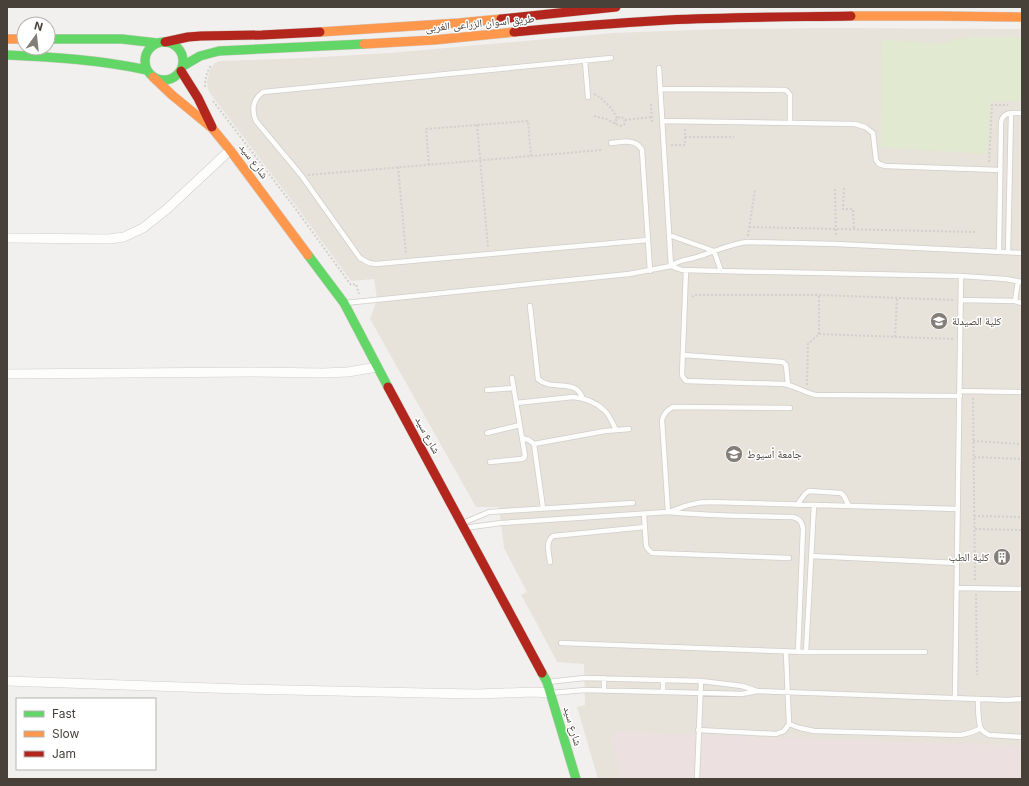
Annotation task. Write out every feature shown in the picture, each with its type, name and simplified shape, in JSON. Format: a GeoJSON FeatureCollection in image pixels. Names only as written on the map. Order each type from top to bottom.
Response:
{"type":"FeatureCollection","features":[{"type":"Feature","properties":{"kind":"main road","name":"طريق اسوان الزراعى الغربى"},"geometry":{"type":"LineString","coordinates":[[56,39],[122,39],[161,43],[188,36],[305,33],[410,27],[616,7]]}},
{"type":"Feature","properties":{"kind":"main road","name":"طريق اسوان الزراعى الغربى"},"geometry":{"type":"LineString","coordinates":[[182,68],[191,60],[209,52],[434,40],[628,22],[753,17],[1022,17]]}},
{"type":"Feature","properties":{"kind":"main road"},"geometry":{"type":"LineString","coordinates":[[7,55],[65,57],[115,63],[150,73],[159,79],[165,80],[177,76],[182,68],[183,59],[181,52],[177,47],[171,43],[161,43],[150,48],[145,56],[145,61],[150,73]]}},
{"type":"Feature","properties":{"kind":"main road","name":"شارع سيد"},"geometry":{"type":"LineString","coordinates":[[182,68],[199,98],[212,128]]}},
{"type":"Feature","properties":{"kind":"main road","name":"شارع سيد"},"geometry":{"type":"LineString","coordinates":[[150,73],[172,95],[212,128],[344,303],[547,682],[576,779]]}},
{"type":"Feature","properties":{"kind":"street"},"geometry":{"type":"LineString","coordinates":[[7,238],[109,239],[124,237],[143,228],[167,209],[230,150]]}},
{"type":"Feature","properties":{"kind":"street"},"geometry":{"type":"LineString","coordinates":[[7,374],[252,372],[323,373],[348,372],[377,367]]}},
{"type":"Feature","properties":{"kind":"street"},"geometry":{"type":"LineString","coordinates":[[7,681],[417,693],[551,693]]}},
{"type":"Feature","properties":{"kind":"street"},"geometry":{"type":"LineString","coordinates":[[532,692],[547,682]]}},
{"type":"Feature","properties":{"kind":"lane"},"geometry":{"type":"LineString","coordinates":[[611,58],[263,92],[259,95],[253,109],[255,117],[301,175],[360,258],[372,264],[648,240]]}},
{"type":"Feature","properties":{"kind":"lane"},"geometry":{"type":"LineString","coordinates":[[585,61],[588,94]]}},
{"type":"Feature","properties":{"kind":"lane"},"geometry":{"type":"LineString","coordinates":[[659,68],[671,266]]}},
{"type":"Feature","properties":{"kind":"lane"},"geometry":{"type":"LineString","coordinates":[[661,89],[785,90],[790,95],[790,123]]}},
{"type":"Feature","properties":{"kind":"lane"},"geometry":{"type":"LineString","coordinates":[[999,251],[1001,122],[1004,115],[1007,113],[1022,113]]}},
{"type":"Feature","properties":{"kind":"lane"},"geometry":{"type":"LineString","coordinates":[[1008,252],[1012,113]]}},
{"type":"Feature","properties":{"kind":"lane"},"geometry":{"type":"LineString","coordinates":[[662,120],[855,124],[865,127],[873,133],[876,160],[879,164],[885,166],[1000,170]]}},
{"type":"Feature","properties":{"kind":"lane"},"geometry":{"type":"LineString","coordinates":[[611,143],[634,142],[639,145],[642,150],[650,271]]}},
{"type":"Feature","properties":{"kind":"lane"},"geometry":{"type":"LineString","coordinates":[[669,235],[714,251]]}},
{"type":"Feature","properties":{"kind":"lane"},"geometry":{"type":"LineString","coordinates":[[344,303],[650,271],[671,266],[681,260],[699,257],[734,244],[747,242],[836,244],[1022,253]]}},
{"type":"Feature","properties":{"kind":"lane"},"geometry":{"type":"LineString","coordinates":[[714,251],[721,271]]}},
{"type":"Feature","properties":{"kind":"lane"},"geometry":{"type":"LineString","coordinates":[[671,266],[686,270],[1000,278],[1020,281],[1015,301]]}},
{"type":"Feature","properties":{"kind":"lane"},"geometry":{"type":"LineString","coordinates":[[686,270],[682,375],[686,381],[788,385],[816,395],[960,393],[973,391],[1022,392]]}},
{"type":"Feature","properties":{"kind":"lane"},"geometry":{"type":"LineString","coordinates":[[955,698],[961,276]]}},
{"type":"Feature","properties":{"kind":"lane"},"geometry":{"type":"LineString","coordinates":[[961,300],[1015,301],[1022,303]]}},
{"type":"Feature","properties":{"kind":"lane"},"geometry":{"type":"LineString","coordinates":[[530,306],[538,379],[548,385],[576,388],[583,399]]}},
{"type":"Feature","properties":{"kind":"lane"},"geometry":{"type":"LineString","coordinates":[[683,355],[783,362],[786,364],[788,385]]}},
{"type":"Feature","properties":{"kind":"lane"},"geometry":{"type":"LineString","coordinates":[[490,462],[522,459],[525,456],[512,378]]}},
{"type":"Feature","properties":{"kind":"lane"},"geometry":{"type":"LineString","coordinates":[[487,390],[514,388]]}},
{"type":"Feature","properties":{"kind":"lane"},"geometry":{"type":"LineString","coordinates":[[516,403],[574,397],[583,399],[595,403],[606,412],[616,430]]}},
{"type":"Feature","properties":{"kind":"lane"},"geometry":{"type":"LineString","coordinates":[[668,512],[662,420],[668,409],[673,407],[790,408]]}},
{"type":"Feature","properties":{"kind":"lane"},"geometry":{"type":"LineString","coordinates":[[487,433],[520,425]]}},
{"type":"Feature","properties":{"kind":"lane"},"geometry":{"type":"LineString","coordinates":[[534,444],[605,431],[630,429]]}},
{"type":"Feature","properties":{"kind":"lane"},"geometry":{"type":"LineString","coordinates":[[522,438],[529,440],[534,444],[543,508]]}},
{"type":"Feature","properties":{"kind":"lane"},"geometry":{"type":"LineString","coordinates":[[798,505],[805,494],[809,491],[841,493],[844,496],[848,506]]}},
{"type":"Feature","properties":{"kind":"lane"},"geometry":{"type":"LineString","coordinates":[[668,512],[699,502],[958,509]]}},
{"type":"Feature","properties":{"kind":"lane"},"geometry":{"type":"LineString","coordinates":[[463,526],[489,512],[633,503]]}},
{"type":"Feature","properties":{"kind":"lane"},"geometry":{"type":"LineString","coordinates":[[806,652],[814,505]]}},
{"type":"Feature","properties":{"kind":"lane"},"geometry":{"type":"LineString","coordinates":[[463,526],[668,512],[687,514],[793,517],[802,522],[803,529],[798,652]]}},
{"type":"Feature","properties":{"kind":"lane"},"geometry":{"type":"LineString","coordinates":[[644,514],[646,545],[650,552],[656,554],[789,558]]}},
{"type":"Feature","properties":{"kind":"lane"},"geometry":{"type":"LineString","coordinates":[[550,562],[548,542],[553,536],[645,527]]}},
{"type":"Feature","properties":{"kind":"lane"},"geometry":{"type":"LineString","coordinates":[[811,556],[957,563]]}},
{"type":"Feature","properties":{"kind":"lane"},"geometry":{"type":"LineString","coordinates":[[957,588],[1022,589]]}},
{"type":"Feature","properties":{"kind":"lane"},"geometry":{"type":"LineString","coordinates":[[561,643],[786,652],[925,652]]}},
{"type":"Feature","properties":{"kind":"lane"},"geometry":{"type":"LineString","coordinates":[[698,730],[776,734],[784,731],[788,724],[786,652]]}},
{"type":"Feature","properties":{"kind":"lane"},"geometry":{"type":"LineString","coordinates":[[547,682],[584,678],[701,681],[742,686],[757,691]]}},
{"type":"Feature","properties":{"kind":"lane"},"geometry":{"type":"LineString","coordinates":[[604,678],[604,690]]}},
{"type":"Feature","properties":{"kind":"lane"},"geometry":{"type":"LineString","coordinates":[[663,680],[663,692]]}},
{"type":"Feature","properties":{"kind":"lane"},"geometry":{"type":"LineString","coordinates":[[697,779],[701,681]]}},
{"type":"Feature","properties":{"kind":"lane"},"geometry":{"type":"LineString","coordinates":[[551,693],[604,690],[742,694],[757,691],[1007,700],[1022,699]]}},
{"type":"Feature","properties":{"kind":"lane"},"geometry":{"type":"LineString","coordinates":[[978,699],[981,728],[984,732],[989,735],[1022,737]]}},
{"type":"Feature","properties":{"kind":"lane"},"geometry":{"type":"LineString","coordinates":[[788,724],[814,731],[960,735],[968,734],[981,728]]}},
{"type":"Feature","properties":{"kind":"path"},"geometry":{"type":"LineString","coordinates":[[207,92],[205,78],[207,71],[215,62]]}},
{"type":"Feature","properties":{"kind":"path"},"geometry":{"type":"LineString","coordinates":[[588,94],[594,94],[610,106],[617,118],[615,122],[616,124]]}},
{"type":"Feature","properties":{"kind":"path"},"geometry":{"type":"LineString","coordinates":[[211,98],[295,208],[350,285],[356,284],[361,301]]}},
{"type":"Feature","properties":{"kind":"path"},"geometry":{"type":"LineString","coordinates":[[651,104],[652,123]]}},
{"type":"Feature","properties":{"kind":"path"},"geometry":{"type":"LineString","coordinates":[[594,116],[606,119],[620,126],[624,124],[625,120]]}},
{"type":"Feature","properties":{"kind":"path"},"geometry":{"type":"LineString","coordinates":[[617,118],[620,117],[624,118],[625,120],[652,117]]}},
{"type":"Feature","properties":{"kind":"path"},"geometry":{"type":"LineString","coordinates":[[429,165],[426,129],[528,121],[531,156]]}},
{"type":"Feature","properties":{"kind":"path"},"geometry":{"type":"LineString","coordinates":[[664,145],[686,145],[685,121]]}},
{"type":"Feature","properties":{"kind":"path"},"geometry":{"type":"LineString","coordinates":[[477,125],[489,254]]}},
{"type":"Feature","properties":{"kind":"path"},"geometry":{"type":"LineString","coordinates":[[685,137],[734,137]]}},
{"type":"Feature","properties":{"kind":"path"},"geometry":{"type":"LineString","coordinates":[[301,175],[602,150]]}},
{"type":"Feature","properties":{"kind":"path"},"geometry":{"type":"LineString","coordinates":[[398,167],[406,262]]}},
{"type":"Feature","properties":{"kind":"path"},"geometry":{"type":"LineString","coordinates":[[844,188],[843,209],[853,209],[854,230]]}},
{"type":"Feature","properties":{"kind":"path"},"geometry":{"type":"LineString","coordinates":[[835,189],[836,235]]}},
{"type":"Feature","properties":{"kind":"path"},"geometry":{"type":"LineString","coordinates":[[749,232],[755,190]]}},
{"type":"Feature","properties":{"kind":"path"},"geometry":{"type":"LineString","coordinates":[[749,228],[975,232]]}},
{"type":"Feature","properties":{"kind":"path"},"geometry":{"type":"LineString","coordinates":[[691,298],[694,294],[819,295],[961,300]]}},
{"type":"Feature","properties":{"kind":"path"},"geometry":{"type":"LineString","coordinates":[[819,295],[819,334]]}},
{"type":"Feature","properties":{"kind":"path"},"geometry":{"type":"LineString","coordinates":[[895,337],[897,298]]}},
{"type":"Feature","properties":{"kind":"path"},"geometry":{"type":"LineString","coordinates":[[807,393],[808,344],[819,334],[960,339]]}},
{"type":"Feature","properties":{"kind":"path"},"geometry":{"type":"LineString","coordinates":[[973,391],[977,675]]}},
{"type":"Feature","properties":{"kind":"path"},"geometry":{"type":"LineString","coordinates":[[974,441],[1022,444]]}},
{"type":"Feature","properties":{"kind":"path"},"geometry":{"type":"LineString","coordinates":[[974,457],[1022,459]]}},
{"type":"Feature","properties":{"kind":"path"},"geometry":{"type":"LineString","coordinates":[[974,516],[1022,516]]}},
{"type":"Feature","properties":{"kind":"path"},"geometry":{"type":"LineString","coordinates":[[975,530],[1022,530]]}},
{"type":"Feature","properties":{"kind":"shaded area","name":"جامعة أسيوط"},"geometry":{"type":"Polygon","coordinates":[[[722,29],[1022,29],[1022,779],[598,779],[577,707],[585,705],[584,664],[557,662],[521,595],[527,592],[504,548],[499,507],[476,507],[370,319],[377,299],[374,279],[351,281],[212,96],[208,89],[207,82],[209,73],[215,63],[220,61],[390,53],[613,33],[722,29]]]}},
{"type":"Feature","properties":{"kind":"shaded area"},"geometry":{"type":"Polygon","coordinates":[[[611,732],[1022,746],[1022,779],[622,779],[611,732]]]}},
{"type":"Feature","properties":{"kind":"green space"},"geometry":{"type":"Polygon","coordinates":[[[972,37],[1022,37],[1022,101],[991,102],[987,154],[881,147],[882,40],[945,44],[953,39],[972,37]]]}},
{"type":"Feature","properties":{"kind":"traffic: fast"},"geometry":{"type":"LineString","coordinates":[[56,39],[122,39],[157,43]]}},
{"type":"Feature","properties":{"kind":"traffic: fast"},"geometry":{"type":"LineString","coordinates":[[160,42],[168,42],[175,45],[180,50],[183,61],[180,72],[175,77],[168,80],[160,80],[153,77],[148,72],[145,65],[145,57],[148,50],[153,45],[160,42]]}},
{"type":"Feature","properties":{"kind":"traffic: fast"},"geometry":{"type":"LineString","coordinates":[[183,66],[200,56],[219,51],[364,44]]}},
{"type":"Feature","properties":{"kind":"traffic: fast"},"geometry":{"type":"LineString","coordinates":[[7,55],[77,60],[147,70]]}},
{"type":"Feature","properties":{"kind":"traffic: fast"},"geometry":{"type":"LineString","coordinates":[[308,255],[344,303],[388,387]]}},
{"type":"Feature","properties":{"kind":"traffic: fast"},"geometry":{"type":"LineString","coordinates":[[542,673],[547,682],[576,779]]}},
{"type":"Feature","properties":{"kind":"traffic: slow"},"geometry":{"type":"LineString","coordinates":[[851,16],[1022,17]]}},
{"type":"Feature","properties":{"kind":"traffic: slow"},"geometry":{"type":"LineString","coordinates":[[320,32],[501,19]]}},
{"type":"Feature","properties":{"kind":"traffic: slow"},"geometry":{"type":"LineString","coordinates":[[364,44],[434,40],[514,32]]}},
{"type":"Feature","properties":{"kind":"traffic: slow"},"geometry":{"type":"LineString","coordinates":[[7,39],[16,39]]}},
{"type":"Feature","properties":{"kind":"traffic: slow"},"geometry":{"type":"LineString","coordinates":[[153,77],[212,128],[308,255]]}},
{"type":"Feature","properties":{"kind":"traffic: jam"},"geometry":{"type":"LineString","coordinates":[[501,19],[616,7]]}},
{"type":"Feature","properties":{"kind":"traffic: jam"},"geometry":{"type":"LineString","coordinates":[[514,32],[668,20],[851,16]]}},
{"type":"Feature","properties":{"kind":"traffic: jam"},"geometry":{"type":"LineString","coordinates":[[165,42],[201,36],[320,32]]}},
{"type":"Feature","properties":{"kind":"traffic: jam"},"geometry":{"type":"LineString","coordinates":[[181,71],[198,98],[212,127]]}},
{"type":"Feature","properties":{"kind":"traffic: jam"},"geometry":{"type":"LineString","coordinates":[[388,387],[542,673]]}},
{"type":"Feature","properties":{"kind":"place","name":"كلية الصيدلة"},"geometry":{"type":"Point","coordinates":[939,321]}},
{"type":"Feature","properties":{"kind":"place","name":"جامعة أسيوط"},"geometry":{"type":"Point","coordinates":[734,454]}},
{"type":"Feature","properties":{"kind":"place","name":"كلية الطب"},"geometry":{"type":"Point","coordinates":[1002,557]}}]}
